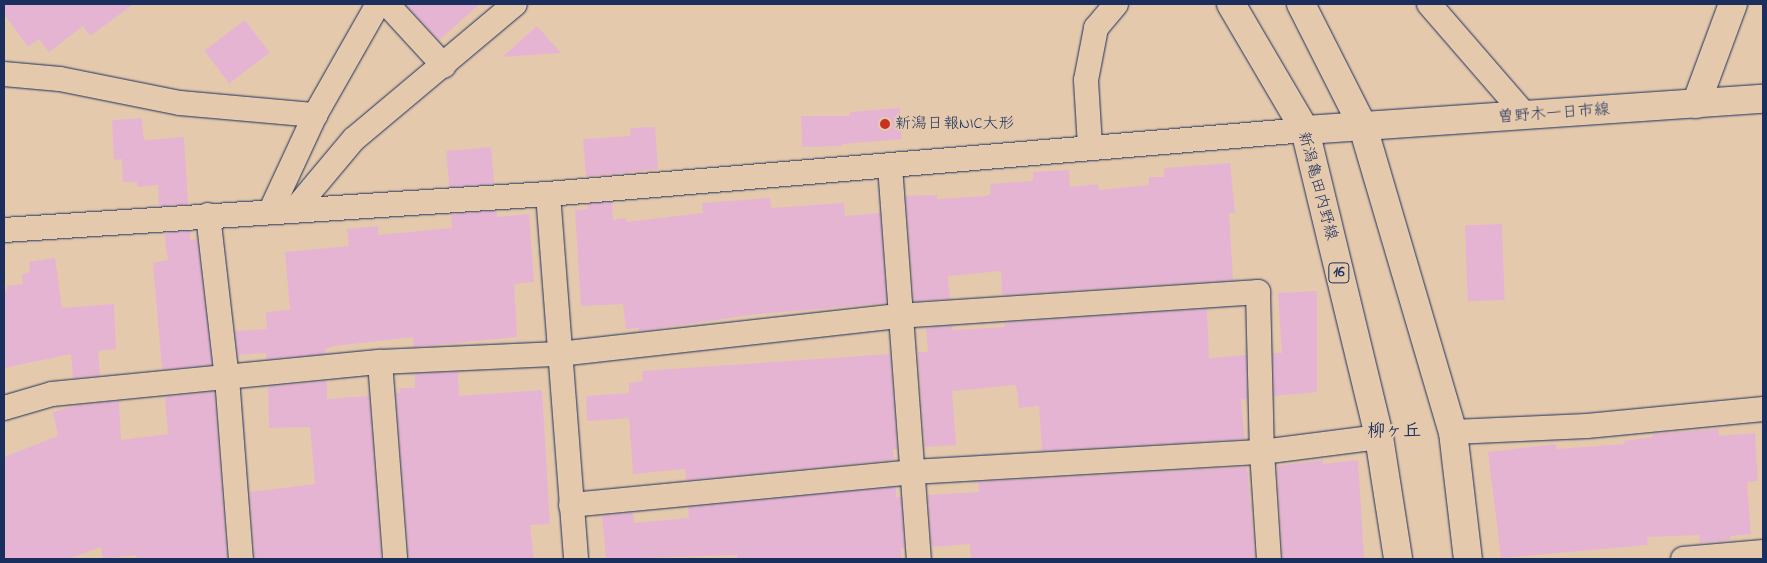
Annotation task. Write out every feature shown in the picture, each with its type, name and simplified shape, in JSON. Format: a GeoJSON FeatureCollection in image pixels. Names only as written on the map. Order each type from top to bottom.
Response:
{"type":"FeatureCollection","features":[{"type":"Feature","properties":{"kind":"main road","name":"新潟亀田内野線"},"geometry":{"type":"LineString","coordinates":[[1231,4],[1305,130],[1379,437],[1398,559]]}},
{"type":"Feature","properties":{"kind":"main road"},"geometry":{"type":"LineString","coordinates":[[1301,4],[1364,126],[1453,432],[1468,559]]}},
{"type":"Feature","properties":{"kind":"main road"},"geometry":{"type":"LineString","coordinates":[[1696,104],[1733,4]]}},
{"type":"Feature","properties":{"kind":"main road","name":"曽野木一日市線"},"geometry":{"type":"LineString","coordinates":[[1305,130],[1763,99]]}},
{"type":"Feature","properties":{"kind":"street"},"geometry":{"type":"LineString","coordinates":[[271,210],[315,115],[378,4]]}},
{"type":"Feature","properties":{"kind":"street"},"geometry":{"type":"LineString","coordinates":[[387,4],[444,66]]}},
{"type":"Feature","properties":{"kind":"street"},"geometry":{"type":"LineString","coordinates":[[296,208],[354,139],[444,66],[515,4]]}},
{"type":"Feature","properties":{"kind":"street"},"geometry":{"type":"LineString","coordinates":[[1090,146],[1086,80],[1096,28],[1116,4]]}},
{"type":"Feature","properties":{"kind":"street"},"geometry":{"type":"LineString","coordinates":[[1429,4],[1526,116]]}},
{"type":"Feature","properties":{"kind":"street"},"geometry":{"type":"LineString","coordinates":[[4,74],[60,79],[180,103],[315,115]]}},
{"type":"Feature","properties":{"kind":"street"},"geometry":{"type":"LineString","coordinates":[[4,230],[296,208],[548,194],[890,166],[1090,146],[1305,130]]}},
{"type":"Feature","properties":{"kind":"street"},"geometry":{"type":"LineString","coordinates":[[890,166],[898,316],[919,559]]}},
{"type":"Feature","properties":{"kind":"street"},"geometry":{"type":"LineString","coordinates":[[548,194],[576,559]]}},
{"type":"Feature","properties":{"kind":"street"},"geometry":{"type":"LineString","coordinates":[[208,215],[228,378],[241,559]]}},
{"type":"Feature","properties":{"kind":"street"},"geometry":{"type":"LineString","coordinates":[[4,408],[52,394],[380,362],[559,354],[898,316],[1258,292],[1262,452],[1270,559]]}},
{"type":"Feature","properties":{"kind":"street"},"geometry":{"type":"LineString","coordinates":[[380,362],[395,559]]}},
{"type":"Feature","properties":{"kind":"street"},"geometry":{"type":"LineString","coordinates":[[1453,432],[1587,426],[1763,409]]}},
{"type":"Feature","properties":{"kind":"street"},"geometry":{"type":"LineString","coordinates":[[571,505],[912,472],[1262,452],[1379,437]]}},
{"type":"Feature","properties":{"kind":"street"},"geometry":{"type":"LineString","coordinates":[[1683,559],[1721,558],[1763,552]]}},
{"type":"Feature","properties":{"kind":"building"},"geometry":{"type":"Polygon","coordinates":[[[4,4],[134,4],[90,36],[83,26],[49,52],[39,39],[28,47],[4,14],[4,4]]]}},
{"type":"Feature","properties":{"kind":"building"},"geometry":{"type":"Polygon","coordinates":[[[405,4],[480,4],[439,40],[405,4]]]}},
{"type":"Feature","properties":{"kind":"building"},"geometry":{"type":"Polygon","coordinates":[[[245,20],[270,53],[229,83],[204,51],[245,20]]]}},
{"type":"Feature","properties":{"kind":"building"},"geometry":{"type":"Polygon","coordinates":[[[537,26],[561,53],[502,57],[537,26]]]}},
{"type":"Feature","properties":{"kind":"building"},"geometry":{"type":"Polygon","coordinates":[[[900,108],[902,139],[842,144],[842,146],[802,147],[801,116],[850,116],[850,112],[900,108]]]}},
{"type":"Feature","properties":{"kind":"building"},"geometry":{"type":"Polygon","coordinates":[[[142,118],[144,140],[184,137],[188,204],[159,206],[158,185],[137,187],[137,182],[123,182],[122,159],[114,160],[112,120],[142,118]]]}},
{"type":"Feature","properties":{"kind":"building"},"geometry":{"type":"Polygon","coordinates":[[[655,127],[658,169],[586,177],[583,139],[631,136],[630,128],[655,127]]]}},
{"type":"Feature","properties":{"kind":"building"},"geometry":{"type":"Polygon","coordinates":[[[491,147],[494,184],[449,188],[446,151],[491,147]]]}},
{"type":"Feature","properties":{"kind":"building"},"geometry":{"type":"Polygon","coordinates":[[[1230,163],[1235,213],[1229,213],[1233,280],[1002,295],[1001,271],[948,276],[950,299],[914,301],[906,196],[937,195],[937,199],[985,196],[991,194],[990,184],[1033,181],[1033,172],[1069,170],[1070,187],[1098,184],[1099,190],[1149,185],[1149,177],[1164,177],[1164,168],[1230,163]]]}},
{"type":"Feature","properties":{"kind":"building"},"geometry":{"type":"Polygon","coordinates":[[[770,198],[771,208],[844,203],[845,216],[880,213],[886,303],[751,315],[639,331],[639,328],[626,329],[623,304],[581,306],[575,210],[588,209],[588,204],[612,202],[613,220],[626,218],[626,222],[703,213],[702,203],[770,198]]]}},
{"type":"Feature","properties":{"kind":"building"},"geometry":{"type":"Polygon","coordinates":[[[497,211],[497,217],[529,214],[534,282],[514,284],[517,337],[414,347],[413,337],[335,346],[325,349],[326,354],[266,359],[266,353],[238,355],[235,331],[267,329],[266,312],[290,310],[285,252],[349,246],[347,229],[378,226],[378,235],[452,228],[451,214],[497,211]]]}},
{"type":"Feature","properties":{"kind":"building"},"geometry":{"type":"Polygon","coordinates":[[[1502,224],[1505,300],[1468,301],[1465,225],[1502,224]]]}},
{"type":"Feature","properties":{"kind":"building"},"geometry":{"type":"Polygon","coordinates":[[[190,231],[190,240],[197,239],[212,365],[162,369],[153,263],[168,260],[164,233],[190,231]]]}},
{"type":"Feature","properties":{"kind":"building"},"geometry":{"type":"Polygon","coordinates":[[[55,258],[62,308],[114,304],[116,349],[98,351],[100,375],[73,378],[71,354],[4,368],[4,292],[7,291],[7,286],[23,284],[22,274],[30,272],[29,262],[55,258]]]}},
{"type":"Feature","properties":{"kind":"building"},"geometry":{"type":"Polygon","coordinates":[[[1317,291],[1317,392],[1274,396],[1273,353],[1282,353],[1278,293],[1317,291]]]}},
{"type":"Feature","properties":{"kind":"building"},"geometry":{"type":"Polygon","coordinates":[[[1207,309],[1209,358],[1246,355],[1247,399],[1241,400],[1245,439],[1042,451],[1039,406],[1019,408],[1016,385],[952,391],[956,445],[925,447],[918,352],[928,352],[926,328],[952,326],[953,330],[1005,327],[1004,323],[1207,309]]]}},
{"type":"Feature","properties":{"kind":"building"},"geometry":{"type":"Polygon","coordinates":[[[890,354],[897,449],[893,449],[894,460],[686,480],[685,469],[633,474],[629,418],[587,421],[586,396],[629,393],[629,383],[643,381],[642,371],[890,354]]]}},
{"type":"Feature","properties":{"kind":"building"},"geometry":{"type":"Polygon","coordinates":[[[458,372],[459,396],[542,390],[550,524],[530,525],[534,559],[409,559],[396,393],[400,393],[399,388],[415,388],[415,374],[458,372]]]}},
{"type":"Feature","properties":{"kind":"building"},"geometry":{"type":"Polygon","coordinates":[[[327,381],[327,399],[369,396],[381,559],[255,559],[250,492],[315,484],[310,427],[269,428],[268,387],[327,381]]]}},
{"type":"Feature","properties":{"kind":"building"},"geometry":{"type":"Polygon","coordinates":[[[214,392],[227,559],[136,559],[136,555],[103,559],[101,547],[68,559],[4,559],[4,457],[58,436],[53,412],[75,406],[119,401],[121,440],[168,434],[165,397],[214,392]]]}},
{"type":"Feature","properties":{"kind":"building"},"geometry":{"type":"Polygon","coordinates":[[[1718,429],[1719,436],[1755,433],[1758,481],[1747,482],[1751,534],[1730,536],[1730,540],[1700,543],[1699,535],[1647,537],[1648,545],[1501,558],[1488,452],[1556,444],[1557,449],[1625,444],[1624,441],[1653,437],[1652,434],[1718,429]]]}},
{"type":"Feature","properties":{"kind":"building"},"geometry":{"type":"Polygon","coordinates":[[[1323,460],[1323,464],[1358,460],[1364,559],[1283,559],[1277,466],[1323,460]]]}},
{"type":"Feature","properties":{"kind":"building"},"geometry":{"type":"Polygon","coordinates":[[[1247,467],[1255,559],[971,559],[970,544],[932,547],[928,495],[979,492],[978,482],[1247,467]]]}},
{"type":"Feature","properties":{"kind":"building"},"geometry":{"type":"Polygon","coordinates":[[[896,487],[896,497],[901,497],[904,548],[901,548],[902,559],[737,559],[737,555],[606,559],[602,516],[633,513],[634,523],[689,518],[688,507],[896,487]]]}},
{"type":"Feature","properties":{"kind":"place","name":"新潟日報NIC大形"},"geometry":{"type":"Point","coordinates":[885,124]}},
{"type":"Feature","properties":{"kind":"district","name":"柳ヶ丘"},"geometry":{"type":"Point","coordinates":[1394,432]}}]}
